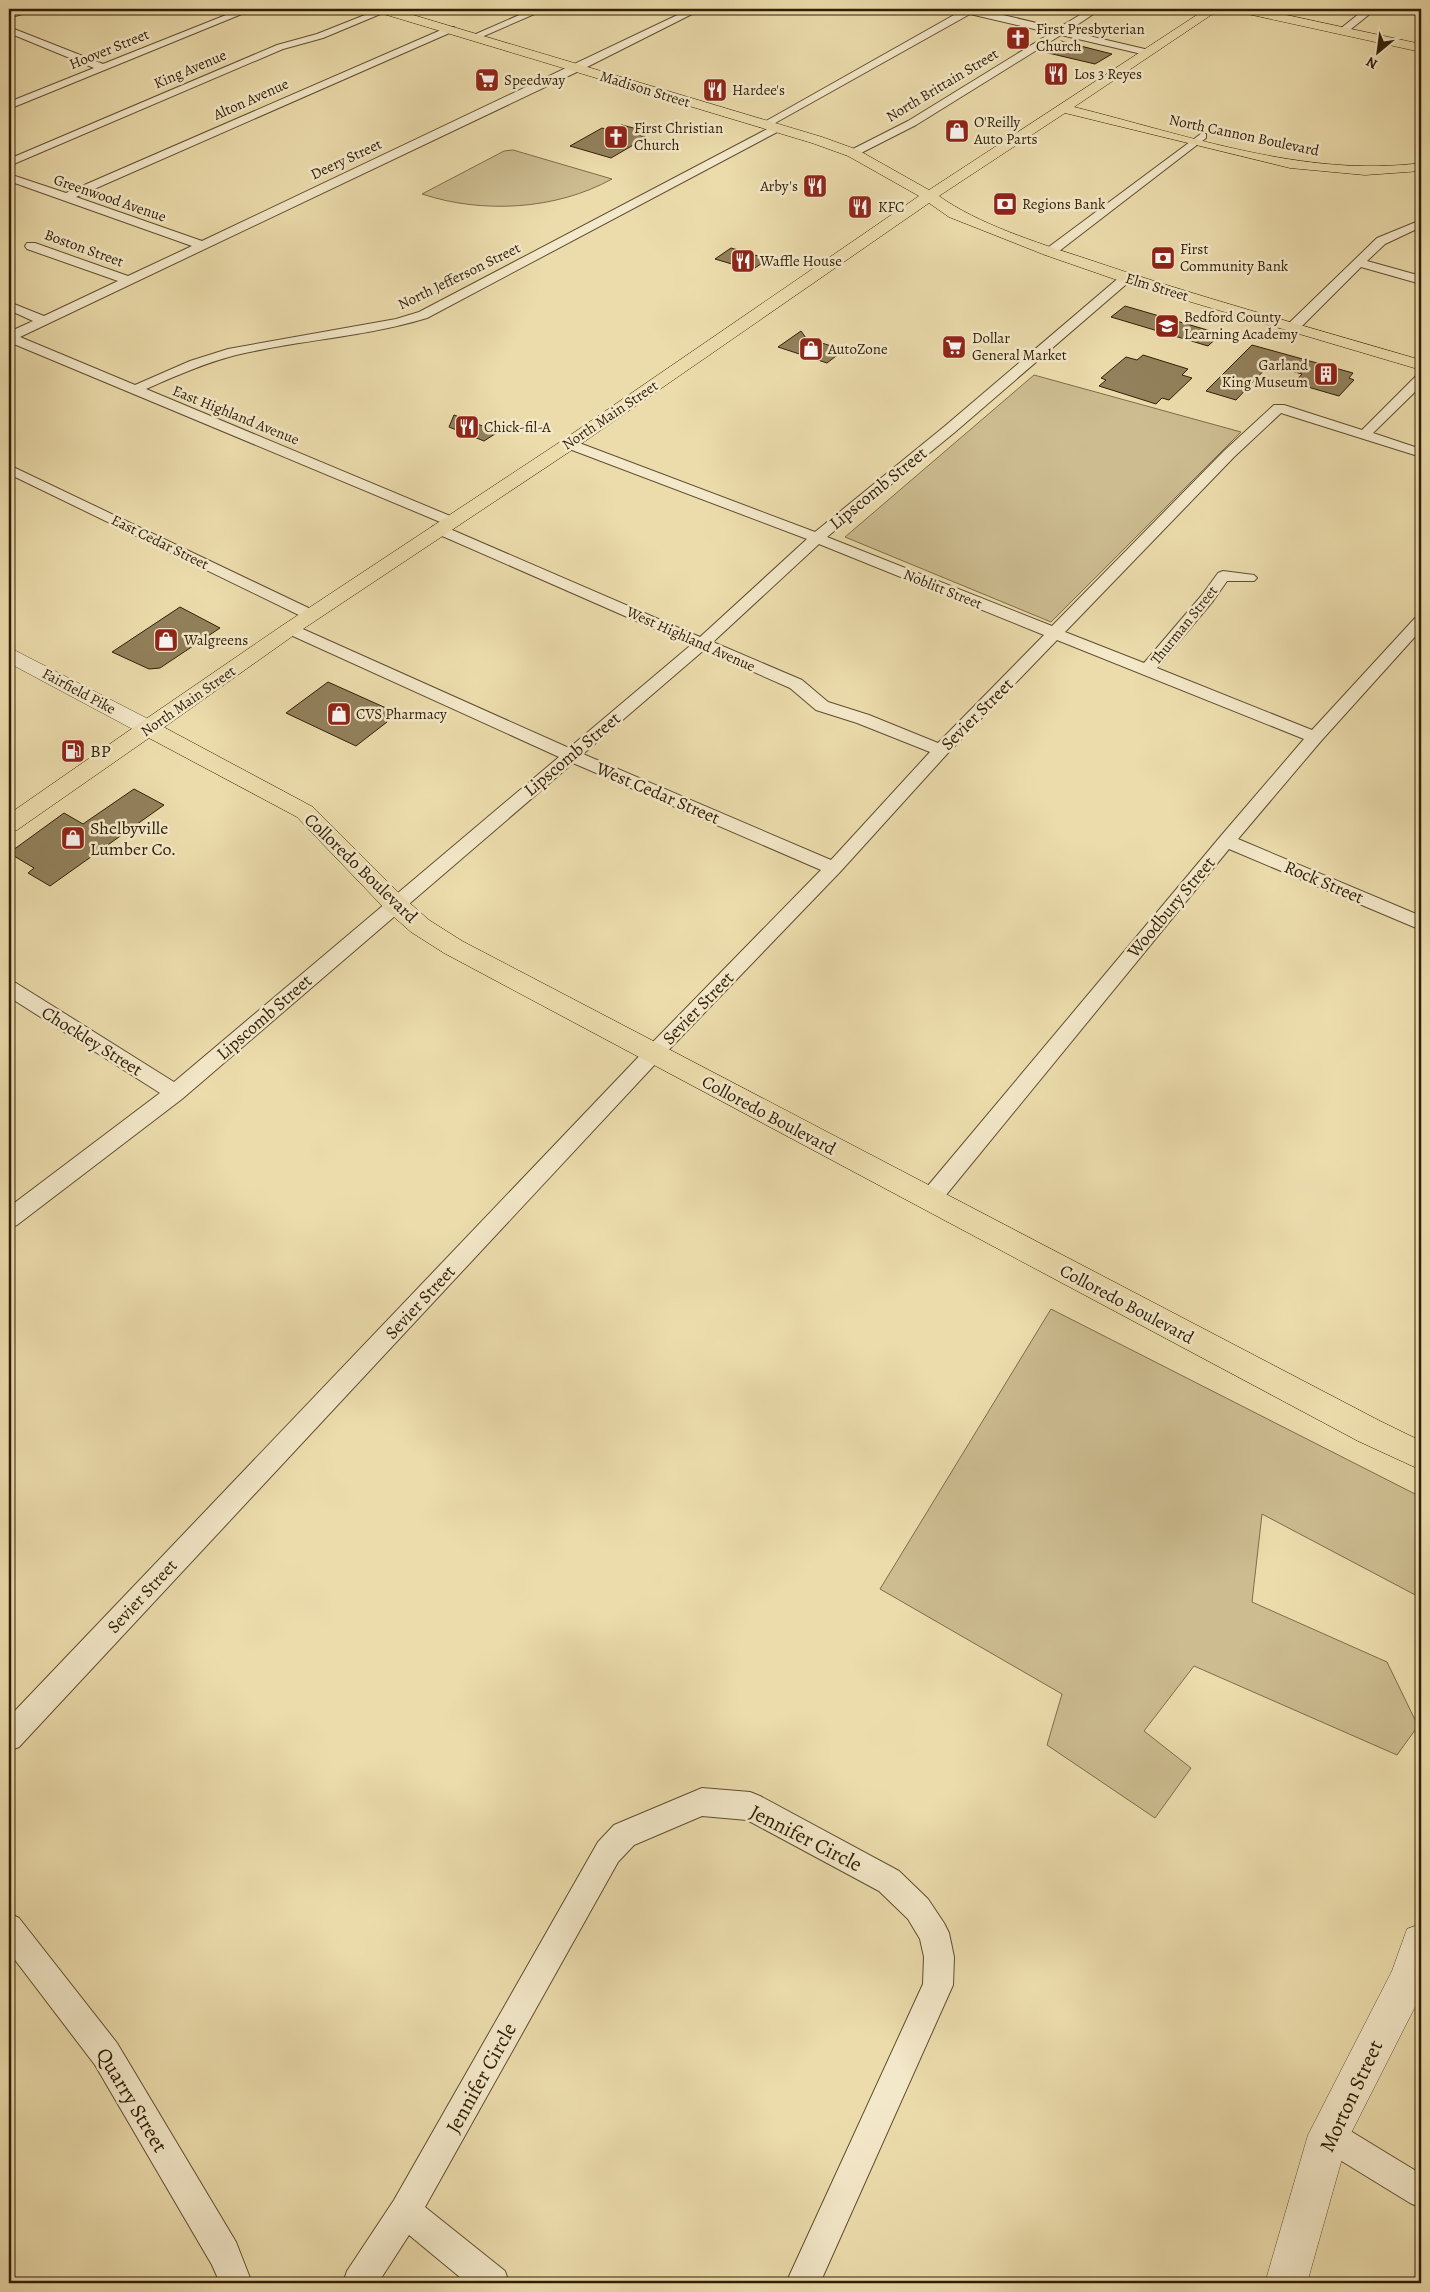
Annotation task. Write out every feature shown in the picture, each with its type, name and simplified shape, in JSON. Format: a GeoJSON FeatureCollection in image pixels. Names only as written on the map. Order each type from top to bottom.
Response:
{"type":"FeatureCollection","features":[{"type":"Feature","properties":{"kind":"main road","name":"Madison Street"},"geometry":{"type":"LineString","coordinates":[[383,9],[771,126],[853,153],[929,196]]}},
{"type":"Feature","properties":{"kind":"main road","name":"North Main Street"},"geometry":{"type":"LineString","coordinates":[[9,825],[290,629],[568,444],[929,196],[1214,9]]}},
{"type":"Feature","properties":{"kind":"main road"},"geometry":{"type":"LineString","coordinates":[[1243,9],[1421,42]]}},
{"type":"Feature","properties":{"kind":"main road"},"geometry":{"type":"LineString","coordinates":[[1265,9],[1421,48]]}},
{"type":"Feature","properties":{"kind":"main road","name":"North Cannon Boulevard"},"geometry":{"type":"LineString","coordinates":[[1067,106],[1198,139],[1271,161],[1320,168],[1383,171],[1421,167]]}},
{"type":"Feature","properties":{"kind":"main road","name":"North Cannon Boulevard"},"geometry":{"type":"LineString","coordinates":[[1198,139],[1336,163],[1376,164],[1421,159]]}},
{"type":"Feature","properties":{"kind":"main road","name":"Elm Street"},"geometry":{"type":"LineString","coordinates":[[929,196],[954,214],[1050,252],[1126,278],[1421,365]]}},
{"type":"Feature","properties":{"kind":"main road","name":"Colloredo Boulevard"},"geometry":{"type":"LineString","coordinates":[[148,728],[305,812],[395,904],[420,926],[453,947],[929,1200],[1369,1431],[1421,1456]]}},
{"type":"Feature","properties":{"kind":"street"},"geometry":{"type":"LineString","coordinates":[[9,15],[33,9]]}},
{"type":"Feature","properties":{"kind":"street","name":"Hoover Street"},"geometry":{"type":"LineString","coordinates":[[9,106],[249,9]]}},
{"type":"Feature","properties":{"kind":"street","name":"King Avenue"},"geometry":{"type":"LineString","coordinates":[[9,163],[280,46],[320,36],[383,9]]}},
{"type":"Feature","properties":{"kind":"street"},"geometry":{"type":"LineString","coordinates":[[474,36],[541,9]]}},
{"type":"Feature","properties":{"kind":"street","name":"Deery Street"},"geometry":{"type":"LineString","coordinates":[[9,337],[577,68],[697,9]]}},
{"type":"Feature","properties":{"kind":"street"},"geometry":{"type":"LineString","coordinates":[[967,9],[1146,52]]}},
{"type":"Feature","properties":{"kind":"street","name":"North Jefferson Street"},"geometry":{"type":"LineString","coordinates":[[134,390],[188,365],[234,351],[394,326],[423,315],[771,126],[967,9]]}},
{"type":"Feature","properties":{"kind":"street","name":"North Brittain Street"},"geometry":{"type":"LineString","coordinates":[[853,153],[912,123],[1096,9]]}},
{"type":"Feature","properties":{"kind":"street"},"geometry":{"type":"LineString","coordinates":[[1346,29],[1371,9]]}},
{"type":"Feature","properties":{"kind":"street","name":"Alton Avenue"},"geometry":{"type":"LineString","coordinates":[[64,198],[451,29]]}},
{"type":"Feature","properties":{"kind":"street"},"geometry":{"type":"LineString","coordinates":[[9,30],[103,68]]}},
{"type":"Feature","properties":{"kind":"street"},"geometry":{"type":"LineString","coordinates":[[16,44],[30,40]]}},
{"type":"Feature","properties":{"kind":"street"},"geometry":{"type":"LineString","coordinates":[[1050,252],[1198,139]]}},
{"type":"Feature","properties":{"kind":"street","name":"Greenwood Avenue"},"geometry":{"type":"LineString","coordinates":[[9,177],[201,245]]}},
{"type":"Feature","properties":{"kind":"street"},"geometry":{"type":"LineString","coordinates":[[1292,328],[1381,241],[1421,223]]}},
{"type":"Feature","properties":{"kind":"street","name":"Boston Street"},"geometry":{"type":"LineString","coordinates":[[31,246],[127,280]]}},
{"type":"Feature","properties":{"kind":"street"},"geometry":{"type":"LineString","coordinates":[[1359,263],[1421,280]]}},
{"type":"Feature","properties":{"kind":"street","name":"Lipscomb Street"},"geometry":{"type":"LineString","coordinates":[[9,1219],[175,1093],[703,643],[818,538],[950,429],[1126,278]]}},
{"type":"Feature","properties":{"kind":"street"},"geometry":{"type":"LineString","coordinates":[[9,306],[43,320]]}},
{"type":"Feature","properties":{"kind":"street","name":"East Highland Avenue"},"geometry":{"type":"LineString","coordinates":[[9,337],[444,525]]}},
{"type":"Feature","properties":{"kind":"street"},"geometry":{"type":"LineString","coordinates":[[1421,379],[1364,435],[1421,453]]}},
{"type":"Feature","properties":{"kind":"street","name":"Sevier Street"},"geometry":{"type":"LineString","coordinates":[[9,1738],[653,1054],[834,868],[941,750],[1055,635],[1229,454],[1279,408],[1364,435]]}},
{"type":"Feature","properties":{"kind":"street","name":"Noblitt Street"},"geometry":{"type":"LineString","coordinates":[[568,444],[818,538],[1055,635],[1315,737]]}},
{"type":"Feature","properties":{"kind":"street","name":"East Cedar Street"},"geometry":{"type":"LineString","coordinates":[[9,469],[311,615]]}},
{"type":"Feature","properties":{"kind":"street","name":"West Highland Avenue"},"geometry":{"type":"LineString","coordinates":[[444,525],[796,684],[822,706],[863,719],[941,750]]}},
{"type":"Feature","properties":{"kind":"street","name":"Thurman Street"},"geometry":{"type":"LineString","coordinates":[[1147,670],[1208,598],[1223,576],[1249,578]]}},
{"type":"Feature","properties":{"kind":"street","name":"Woodbury Street"},"geometry":{"type":"LineString","coordinates":[[929,1200],[1226,841],[1315,737],[1421,621]]}},
{"type":"Feature","properties":{"kind":"street","name":"West Cedar Street"},"geometry":{"type":"LineString","coordinates":[[290,629],[570,755],[834,868]]}},
{"type":"Feature","properties":{"kind":"street","name":"Fairfield Pike"},"geometry":{"type":"LineString","coordinates":[[9,655],[148,728]]}},
{"type":"Feature","properties":{"kind":"street","name":"Rock Street"},"geometry":{"type":"LineString","coordinates":[[1226,841],[1421,923]]}},
{"type":"Feature","properties":{"kind":"street","name":"Chockley Street"},"geometry":{"type":"LineString","coordinates":[[9,988],[175,1093]]}},
{"type":"Feature","properties":{"kind":"street","name":"Jennifer Circle"},"geometry":{"type":"LineString","coordinates":[[359,2283],[406,2210],[608,1852],[624,1834],[702,1802],[750,1806],[890,1881],[918,1909],[934,1933],[939,1958],[938,1985],[802,2283]]}},
{"type":"Feature","properties":{"kind":"street","name":"Quarry Street"},"geometry":{"type":"LineString","coordinates":[[9,1928],[106,2054],[224,2254],[236,2283]]}},
{"type":"Feature","properties":{"kind":"street","name":"Morton Street"},"geometry":{"type":"LineString","coordinates":[[1286,2283],[1328,2135],[1409,1979],[1421,1943]]}},
{"type":"Feature","properties":{"kind":"street"},"geometry":{"type":"LineString","coordinates":[[1328,2135],[1421,2192]]}},
{"type":"Feature","properties":{"kind":"street"},"geometry":{"type":"LineString","coordinates":[[406,2210],[493,2283]]}},
{"type":"Feature","properties":{"kind":"shaded area"},"geometry":{"type":"Polygon","coordinates":[[[513,150],[612,179],[567,197],[543,203],[518,206],[469,204],[422,194],[504,151],[513,150]]]}},
{"type":"Feature","properties":{"kind":"shaded area"},"geometry":{"type":"Polygon","coordinates":[[[1034,375],[1241,432],[1051,622],[845,537],[1034,375]]]}},
{"type":"Feature","properties":{"kind":"shaded area"},"geometry":{"type":"Polygon","coordinates":[[[1051,1309],[1421,1497],[1421,1598],[1262,1514],[1252,1602],[1387,1662],[1418,1726],[1397,1755],[1194,1666],[1144,1731],[1191,1768],[1155,1818],[1047,1745],[1062,1694],[880,1589],[1051,1309]]]}},
{"type":"Feature","properties":{"kind":"building"},"geometry":{"type":"Polygon","coordinates":[[[1061,41],[1112,54],[1095,64],[1044,52],[1061,41]]]}},
{"type":"Feature","properties":{"kind":"building","name":"First Christian Church"},"geometry":{"type":"Polygon","coordinates":[[[622,125],[645,131],[638,135],[647,137],[611,158],[570,146],[602,128],[609,130],[622,125]]]}},
{"type":"Feature","properties":{"kind":"building","name":"Waffle House"},"geometry":{"type":"Polygon","coordinates":[[[731,248],[768,259],[752,270],[715,259],[731,248]]]}},
{"type":"Feature","properties":{"kind":"building","name":"Bedford County Learning Academy"},"geometry":{"type":"Polygon","coordinates":[[[1125,306],[1221,334],[1208,346],[1111,317],[1125,306]]]}},
{"type":"Feature","properties":{"kind":"building","name":"AutoZone"},"geometry":{"type":"Polygon","coordinates":[[[801,331],[806,338],[844,350],[827,363],[778,347],[801,331]]]}},
{"type":"Feature","properties":{"kind":"building","name":"Garland King Museum"},"geometry":{"type":"Polygon","coordinates":[[[1252,345],[1353,373],[1349,378],[1354,380],[1339,396],[1294,383],[1302,374],[1269,365],[1236,400],[1206,391],[1252,345]]]}},
{"type":"Feature","properties":{"kind":"building","name":"Garland King Museum"},"geometry":{"type":"Polygon","coordinates":[[[1143,355],[1188,369],[1182,375],[1192,378],[1169,400],[1162,398],[1156,404],[1099,386],[1106,380],[1101,378],[1126,357],[1137,360],[1143,355]]]}},
{"type":"Feature","properties":{"kind":"building","name":"Chick-fil-A"},"geometry":{"type":"Polygon","coordinates":[[[454,415],[498,432],[484,441],[449,427],[454,415]]]}},
{"type":"Feature","properties":{"kind":"building","name":"Walgreens"},"geometry":{"type":"Polygon","coordinates":[[[180,607],[220,628],[160,668],[149,669],[112,652],[180,607]]]}},
{"type":"Feature","properties":{"kind":"building","name":"CVS Pharmacy"},"geometry":{"type":"Polygon","coordinates":[[[328,682],[386,708],[387,722],[356,746],[286,713],[328,682]]]}},
{"type":"Feature","properties":{"kind":"building","name":"Shelbyville Lumber Co."},"geometry":{"type":"Polygon","coordinates":[[[134,789],[164,805],[50,886],[28,873],[34,868],[9,853],[64,813],[83,824],[134,789]]]}},
{"type":"Feature","properties":{"kind":"place","name":"First Presbyterian Church"},"geometry":{"type":"Point","coordinates":[1018,38]}},
{"type":"Feature","properties":{"kind":"place","name":"Los 3 Reyes"},"geometry":{"type":"Point","coordinates":[1056,74]}},
{"type":"Feature","properties":{"kind":"place","name":"Speedway"},"geometry":{"type":"Point","coordinates":[487,80]}},
{"type":"Feature","properties":{"kind":"place","name":"Hardee's"},"geometry":{"type":"Point","coordinates":[715,90]}},
{"type":"Feature","properties":{"kind":"place","name":"O'Reilly Auto Parts"},"geometry":{"type":"Point","coordinates":[957,131]}},
{"type":"Feature","properties":{"kind":"place","name":"First Christian Church"},"geometry":{"type":"Point","coordinates":[616,137]}},
{"type":"Feature","properties":{"kind":"place","name":"Arby's"},"geometry":{"type":"Point","coordinates":[815,186]}},
{"type":"Feature","properties":{"kind":"place","name":"Regions Bank"},"geometry":{"type":"Point","coordinates":[1005,204]}},
{"type":"Feature","properties":{"kind":"place","name":"KFC"},"geometry":{"type":"Point","coordinates":[860,207]}},
{"type":"Feature","properties":{"kind":"place","name":"First Community Bank"},"geometry":{"type":"Point","coordinates":[1163,258]}},
{"type":"Feature","properties":{"kind":"place","name":"Waffle House"},"geometry":{"type":"Point","coordinates":[743,261]}},
{"type":"Feature","properties":{"kind":"place","name":"Bedford County Learning Academy"},"geometry":{"type":"Point","coordinates":[1167,326]}},
{"type":"Feature","properties":{"kind":"place","name":"Dollar General Market"},"geometry":{"type":"Point","coordinates":[954,347]}},
{"type":"Feature","properties":{"kind":"place","name":"AutoZone"},"geometry":{"type":"Point","coordinates":[811,349]}},
{"type":"Feature","properties":{"kind":"place","name":"Garland King Museum"},"geometry":{"type":"Point","coordinates":[1326,374]}},
{"type":"Feature","properties":{"kind":"place","name":"Chick-fil-A"},"geometry":{"type":"Point","coordinates":[467,427]}},
{"type":"Feature","properties":{"kind":"place","name":"Walgreens"},"geometry":{"type":"Point","coordinates":[166,640]}},
{"type":"Feature","properties":{"kind":"place","name":"CVS Pharmacy"},"geometry":{"type":"Point","coordinates":[339,714]}},
{"type":"Feature","properties":{"kind":"place","name":"BP"},"geometry":{"type":"Point","coordinates":[73,751]}},
{"type":"Feature","properties":{"kind":"place","name":"Shelbyville Lumber Co."},"geometry":{"type":"Point","coordinates":[73,838]}}]}
